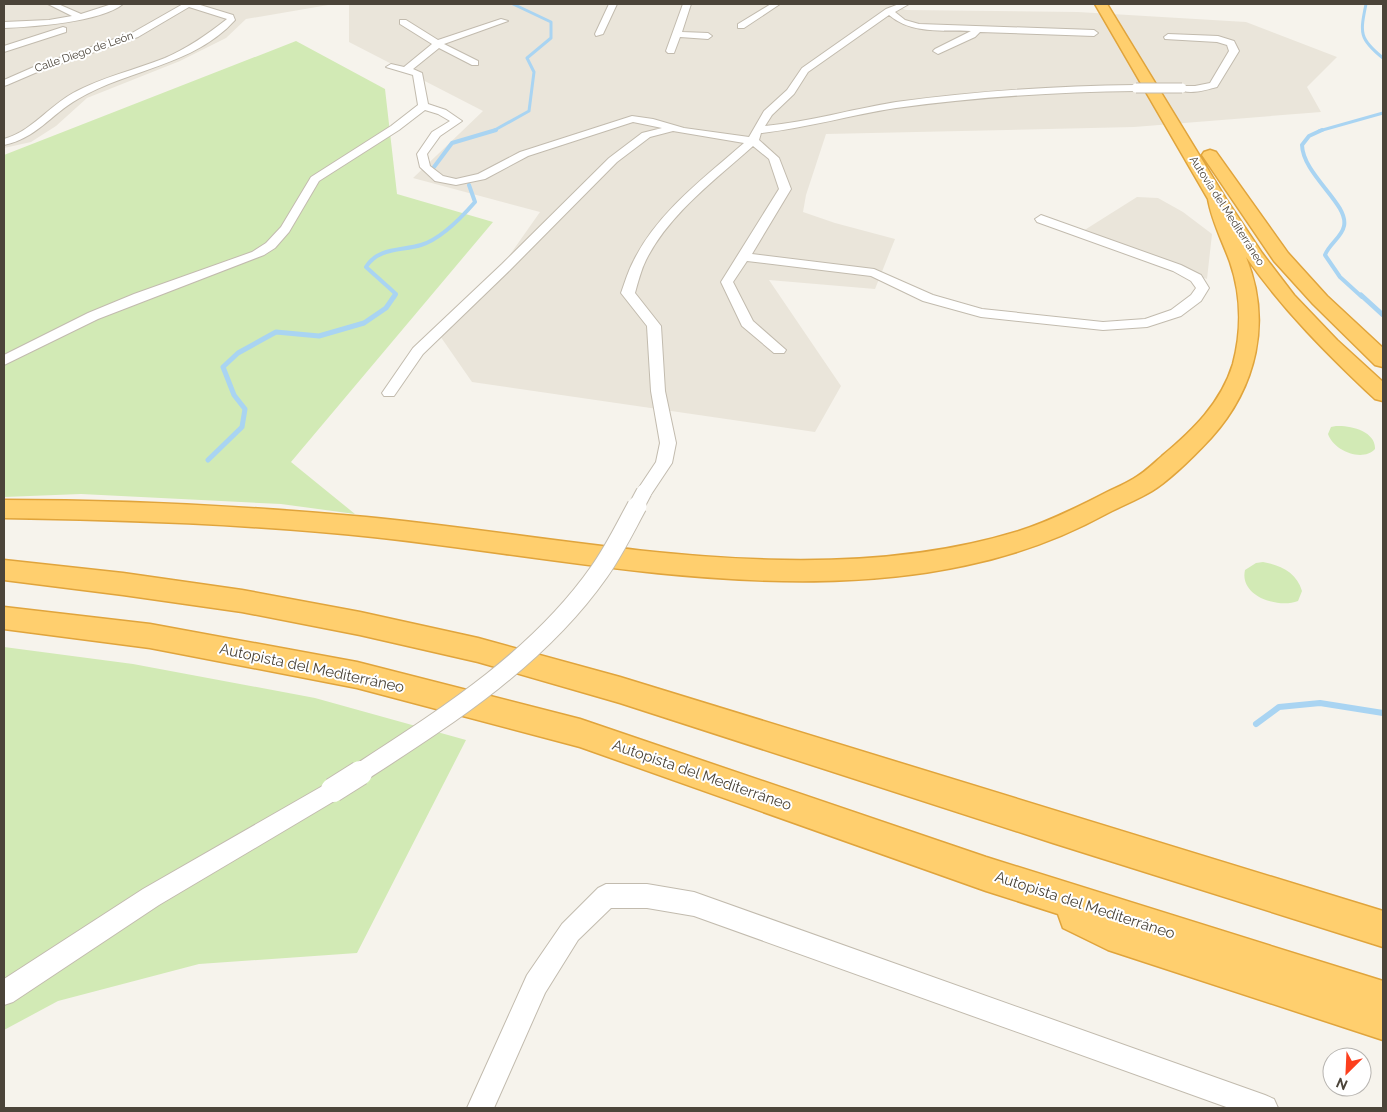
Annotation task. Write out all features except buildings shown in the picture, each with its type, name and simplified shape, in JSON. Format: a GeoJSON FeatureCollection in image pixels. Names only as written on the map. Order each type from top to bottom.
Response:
{"type":"FeatureCollection","features":[{"type":"Feature","properties":{"kind":"highway"},"geometry":{"type":"LineString","coordinates":[[1089,4],[1106,28],[1129,51]]}},
{"type":"Feature","properties":{"kind":"highway","name":"Autovía del Mediterráneo"},"geometry":{"type":"LineString","coordinates":[[1101,4],[1217,199],[1277,286],[1330,345],[1383,394]]}},
{"type":"Feature","properties":{"kind":"highway"},"geometry":{"type":"LineString","coordinates":[[1115,4],[1185,116]]}},
{"type":"Feature","properties":{"kind":"highway","name":"Autovía del Mediterráneo"},"geometry":{"type":"LineString","coordinates":[[1201,141],[1276,249],[1320,300],[1383,360]]}},
{"type":"Feature","properties":{"kind":"highway"},"geometry":{"type":"LineString","coordinates":[[4,509],[136,511],[264,517],[444,535],[669,563],[761,569],[889,568],[960,556],[1013,542],[1065,524],[1145,483],[1198,439],[1220,410],[1238,380],[1245,357],[1249,329],[1249,301],[1245,280],[1238,260],[1219,218],[1217,199]]}},
{"type":"Feature","properties":{"kind":"highway"},"geometry":{"type":"LineString","coordinates":[[4,570],[173,590],[270,606],[478,650],[580,678],[1052,827],[1383,928]]}},
{"type":"Feature","properties":{"kind":"highway","name":"Autopista del Mediterráneo"},"geometry":{"type":"LineString","coordinates":[[4,618],[150,636],[365,677],[580,733],[986,874],[1383,1000]]}},
{"type":"Feature","properties":{"kind":"highway"},"geometry":{"type":"LineString","coordinates":[[986,874],[1108,932],[1383,1021]]}},
{"type":"Feature","properties":{"kind":"street"},"geometry":{"type":"LineString","coordinates":[[52,4],[81,17]]}},
{"type":"Feature","properties":{"kind":"street"},"geometry":{"type":"LineString","coordinates":[[4,26],[61,22],[119,4]]}},
{"type":"Feature","properties":{"kind":"street"},"geometry":{"type":"LineString","coordinates":[[4,142],[32,132],[74,96],[92,87],[170,59],[200,44],[231,20],[230,17],[188,4]]}},
{"type":"Feature","properties":{"kind":"street","name":"Calle Diego de León"},"geometry":{"type":"LineString","coordinates":[[4,83],[38,68],[134,36],[188,4]]}},
{"type":"Feature","properties":{"kind":"street"},"geometry":{"type":"LineString","coordinates":[[598,34],[613,4]]}},
{"type":"Feature","properties":{"kind":"street"},"geometry":{"type":"LineString","coordinates":[[671,51],[687,4]]}},
{"type":"Feature","properties":{"kind":"street"},"geometry":{"type":"LineString","coordinates":[[741,26],[776,4]]}},
{"type":"Feature","properties":{"kind":"street"},"geometry":{"type":"LineString","coordinates":[[4,993],[151,897],[333,790],[458,708],[509,669],[560,619],[598,573],[622,534],[644,492],[664,463],[668,443],[658,391],[654,326],[628,293],[640,259],[657,234],[680,208],[755,135],[768,113],[791,92],[805,70],[826,57],[888,9],[905,4]]}},
{"type":"Feature","properties":{"kind":"street"},"geometry":{"type":"LineString","coordinates":[[750,9],[759,15]]}},
{"type":"Feature","properties":{"kind":"street"},"geometry":{"type":"LineString","coordinates":[[888,9],[902,22],[911,26],[1094,33]]}},
{"type":"Feature","properties":{"kind":"street"},"geometry":{"type":"LineString","coordinates":[[405,71],[442,41],[504,21]]}},
{"type":"Feature","properties":{"kind":"street"},"geometry":{"type":"LineString","coordinates":[[403,22],[438,44],[475,62]]}},
{"type":"Feature","properties":{"kind":"street"},"geometry":{"type":"LineString","coordinates":[[938,51],[972,36],[978,29]]}},
{"type":"Feature","properties":{"kind":"street"},"geometry":{"type":"LineString","coordinates":[[4,49],[63,30]]}},
{"type":"Feature","properties":{"kind":"street"},"geometry":{"type":"LineString","coordinates":[[676,34],[708,36]]}},
{"type":"Feature","properties":{"kind":"street"},"geometry":{"type":"LineString","coordinates":[[423,106],[442,112],[457,120],[436,134],[422,154],[425,167],[439,179],[456,182],[481,178],[524,154],[632,119],[673,128],[755,135],[897,105],[1022,91],[1075,88],[1195,89],[1214,86],[1234,52],[1231,43],[1218,39],[1168,36]]}},
{"type":"Feature","properties":{"kind":"street"},"geometry":{"type":"LineString","coordinates":[[391,67],[416,73],[423,106]]}},
{"type":"Feature","properties":{"kind":"street"},"geometry":{"type":"LineString","coordinates":[[4,361],[93,316],[139,297],[256,255],[273,244],[287,226],[315,179],[395,128],[423,106]]}},
{"type":"Feature","properties":{"kind":"street"},"geometry":{"type":"LineString","coordinates":[[388,393],[418,351],[506,267],[613,160],[646,135],[673,128]]}},
{"type":"Feature","properties":{"kind":"street"},"geometry":{"type":"LineString","coordinates":[[755,135],[774,158],[785,189],[744,257],[726,282],[747,323],[779,350]]}},
{"type":"Feature","properties":{"kind":"street"},"geometry":{"type":"LineString","coordinates":[[744,257],[874,273],[928,298],[981,313],[1103,326],[1147,323],[1176,313],[1196,298],[1203,288],[1196,278],[1177,268],[1040,219]]}},
{"type":"Feature","properties":{"kind":"street"},"geometry":{"type":"LineString","coordinates":[[480,1108],[536,984],[570,932],[606,896],[648,896],[694,904],[1265,1108]]}},
{"type":"Feature","properties":{"kind":"shaded area"},"geometry":{"type":"Polygon","coordinates":[[[4,4],[334,4],[246,19],[226,38],[180,61],[87,98],[56,126],[31,142],[4,148],[4,4]]]}},
{"type":"Feature","properties":{"kind":"shaded area"},"geometry":{"type":"Polygon","coordinates":[[[349,4],[887,4],[906,10],[1078,12],[1246,22],[1337,57],[1307,87],[1321,112],[1134,127],[826,134],[806,195],[803,212],[835,223],[895,239],[875,289],[769,280],[841,386],[815,432],[472,382],[438,333],[483,293],[540,212],[413,178],[483,111],[349,42],[349,4]]]}},
{"type":"Feature","properties":{"kind":"shaded area"},"geometry":{"type":"Polygon","coordinates":[[[1137,197],[1158,198],[1183,212],[1212,234],[1207,279],[1083,231],[1137,197]]]}},
{"type":"Feature","properties":{"kind":"green space"},"geometry":{"type":"Polygon","coordinates":[[[296,41],[385,89],[397,194],[493,222],[291,462],[355,514],[281,504],[81,494],[4,497],[4,155],[296,41]]]}},
{"type":"Feature","properties":{"kind":"green space"},"geometry":{"type":"Polygon","coordinates":[[[1331,427],[1361,430],[1371,438],[1375,449],[1363,455],[1348,453],[1336,445],[1328,434],[1331,427]]]}},
{"type":"Feature","properties":{"kind":"green space"},"geometry":{"type":"Polygon","coordinates":[[[1263,562],[1282,568],[1296,579],[1302,591],[1298,601],[1290,603],[1271,602],[1254,593],[1248,587],[1245,579],[1245,570],[1256,563],[1263,562]]]}},
{"type":"Feature","properties":{"kind":"green space"},"geometry":{"type":"Polygon","coordinates":[[[4,647],[133,664],[315,698],[466,740],[357,953],[199,964],[58,1001],[4,1030],[4,647]]]}},
{"type":"Feature","properties":{"kind":"waterway"},"geometry":{"type":"LineString","coordinates":[[493,131],[529,111],[534,72],[527,58],[551,38],[551,22],[513,4]]}},
{"type":"Feature","properties":{"kind":"waterway"},"geometry":{"type":"LineString","coordinates":[[1366,4],[1362,29],[1363,35],[1369,46],[1383,58]]}},
{"type":"Feature","properties":{"kind":"waterway"},"geometry":{"type":"LineString","coordinates":[[1321,130],[1383,113]]}},
{"type":"Feature","properties":{"kind":"waterway"},"geometry":{"type":"LineString","coordinates":[[1321,130],[1309,136],[1302,145],[1304,156],[1317,178],[1340,208],[1344,217],[1343,230],[1325,255],[1340,277],[1362,297]]}},
{"type":"Feature","properties":{"kind":"waterway"},"geometry":{"type":"LineString","coordinates":[[434,167],[452,143],[493,131]]}},
{"type":"Feature","properties":{"kind":"waterway"},"geometry":{"type":"LineString","coordinates":[[394,297],[396,294],[366,267],[377,256],[421,245],[443,233],[475,202],[469,185]]}},
{"type":"Feature","properties":{"kind":"waterway"},"geometry":{"type":"LineString","coordinates":[[208,460],[242,427],[245,409],[234,395],[223,367],[238,353],[276,332],[319,336],[364,323],[386,308],[395,295]]}},
{"type":"Feature","properties":{"kind":"waterway"},"geometry":{"type":"LineString","coordinates":[[1361,295],[1383,315]]}},
{"type":"Feature","properties":{"kind":"waterway"},"geometry":{"type":"LineString","coordinates":[[1256,724],[1279,707],[1320,703],[1383,713]]}}]}
